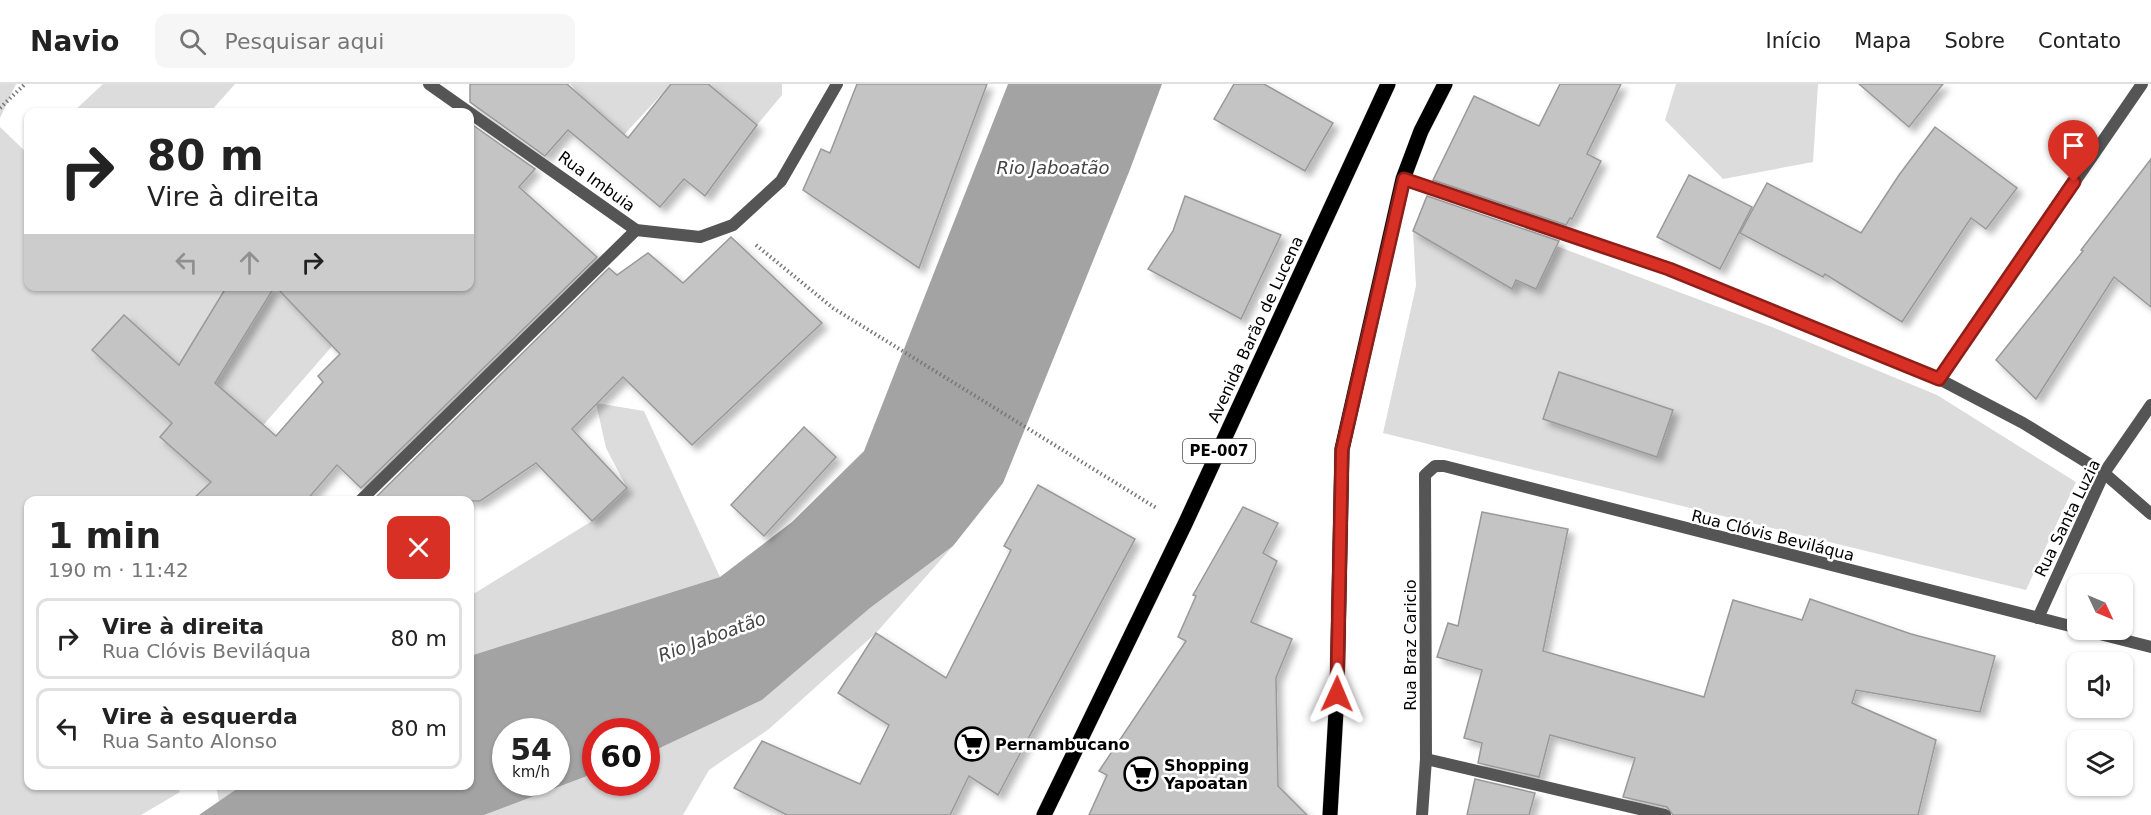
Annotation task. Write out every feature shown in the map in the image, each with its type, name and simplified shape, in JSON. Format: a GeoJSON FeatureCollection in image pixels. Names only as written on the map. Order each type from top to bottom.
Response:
{"type":"FeatureCollection","features":[{"type":"Feature","properties":{"kind":"main road","name":"Avenida Barão de Lucena"},"geometry":{"type":"LineString","coordinates":[[1044,815],[1185,524],[1388,84]]}},
{"type":"Feature","properties":{"kind":"main road"},"geometry":{"type":"LineString","coordinates":[[1330,815],[1337,694],[1342,450],[1404,179],[1421,131],[1445,84]]}},
{"type":"Feature","properties":{"kind":"street","name":"Rua Imbuia"},"geometry":{"type":"LineString","coordinates":[[429,84],[463,108]]}},
{"type":"Feature","properties":{"kind":"street","name":"Rua Imbuia"},"geometry":{"type":"LineString","coordinates":[[474,116],[636,230],[700,237],[733,225],[782,182],[837,84]]}},
{"type":"Feature","properties":{"kind":"street"},"geometry":{"type":"LineString","coordinates":[[1939,379],[2142,84]]}},
{"type":"Feature","properties":{"kind":"street"},"geometry":{"type":"LineString","coordinates":[[1404,179],[1669,269],[1939,379],[2023,423],[2104,473],[2151,514]]}},
{"type":"Feature","properties":{"kind":"street"},"geometry":{"type":"LineString","coordinates":[[365,496],[636,230]]}},
{"type":"Feature","properties":{"kind":"street","name":"Rua Santa Luzia"},"geometry":{"type":"LineString","coordinates":[[2038,618],[2104,473],[2151,405]]}},
{"type":"Feature","properties":{"kind":"street","name":"Rua Clóvis Beviláqua"},"geometry":{"type":"LineString","coordinates":[[1425,475],[1435,466],[1461,471],[2067,625]]}},
{"type":"Feature","properties":{"kind":"street","name":"Rua Braz Caricio"},"geometry":{"type":"LineString","coordinates":[[1422,815],[1426,759],[1425,475]]}},
{"type":"Feature","properties":{"kind":"street"},"geometry":{"type":"LineString","coordinates":[[2123,640],[2151,647]]}},
{"type":"Feature","properties":{"kind":"street"},"geometry":{"type":"LineString","coordinates":[[1426,759],[1665,815]]}},
{"type":"Feature","properties":{"kind":"path"},"geometry":{"type":"LineString","coordinates":[[0,108],[25,84]]}},
{"type":"Feature","properties":{"kind":"path"},"geometry":{"type":"LineString","coordinates":[[733,225],[833,308],[1144,502]]}},
{"type":"Feature","properties":{"kind":"shaded area"},"geometry":{"type":"Polygon","coordinates":[[[0,84],[16,84],[0,118],[0,84]]]}},
{"type":"Feature","properties":{"kind":"shaded area"},"geometry":{"type":"Polygon","coordinates":[[[103,84],[235,84],[214,108],[77,108],[103,84]]]}},
{"type":"Feature","properties":{"kind":"shaded area"},"geometry":{"type":"Polygon","coordinates":[[[570,84],[671,84],[621,138],[570,84]]]}},
{"type":"Feature","properties":{"kind":"shaded area"},"geometry":{"type":"Polygon","coordinates":[[[708,84],[782,84],[782,95],[757,125],[708,84]]]}},
{"type":"Feature","properties":{"kind":"shaded area"},"geometry":{"type":"Polygon","coordinates":[[[1676,84],[1818,84],[1813,162],[1723,179],[1665,120],[1676,84]]]}},
{"type":"Feature","properties":{"kind":"shaded area"},"geometry":{"type":"Polygon","coordinates":[[[0,127],[24,150],[24,291],[364,291],[354,321],[201,496],[24,496],[24,790],[179,790],[180,792],[141,815],[0,815],[0,127]]]}},
{"type":"Feature","properties":{"kind":"shaded area"},"geometry":{"type":"Polygon","coordinates":[[[1426,197],[1772,327],[1937,395],[2076,482],[2026,590],[1383,433],[1416,286],[1413,231],[1426,197]]]}},
{"type":"Feature","properties":{"kind":"shaded area"},"geometry":{"type":"Polygon","coordinates":[[[596,403],[644,411],[720,577],[474,655],[474,594],[592,521],[627,488],[606,448],[596,403]]]}},
{"type":"Feature","properties":{"kind":"shaded area"},"geometry":{"type":"Polygon","coordinates":[[[953,546],[876,633],[769,729],[709,770],[683,815],[484,815],[534,796],[570,796],[570,782],[582,778],[582,796],[660,796],[660,748],[762,700],[870,608],[953,546]]]}},
{"type":"Feature","properties":{"kind":"shaded area"},"geometry":{"type":"Polygon","coordinates":[[[217,790],[236,790],[219,802],[217,790]]]}},
{"type":"Feature","properties":{"kind":"water","name":"Rio Jaboatão"},"geometry":{"type":"Polygon","coordinates":[[[1008,84],[1162,84],[1129,172],[1003,483],[953,546],[870,608],[762,700],[660,748],[660,718],[582,718],[582,778],[570,782],[570,718],[492,718],[492,796],[534,796],[484,815],[199,815],[235,790],[474,790],[474,655],[720,577],[792,522],[864,451],[1008,84]]]}},
{"type":"Feature","properties":{"kind":"building"},"geometry":{"type":"Polygon","coordinates":[[[470,84],[567,84],[628,138],[671,84],[708,84],[757,125],[705,196],[684,179],[660,207],[568,130],[545,156],[470,102],[470,84]]]}},
{"type":"Feature","properties":{"kind":"building"},"geometry":{"type":"Polygon","coordinates":[[[857,84],[987,84],[919,268],[803,190],[821,149],[830,153],[857,84]]]}},
{"type":"Feature","properties":{"kind":"building"},"geometry":{"type":"Polygon","coordinates":[[[1234,84],[1264,84],[1333,123],[1305,171],[1214,119],[1234,84]]]}},
{"type":"Feature","properties":{"kind":"building"},"geometry":{"type":"Polygon","coordinates":[[[1560,84],[1621,84],[1587,154],[1601,161],[1572,219],[1570,218],[1566,225],[1433,180],[1474,96],[1539,126],[1560,84]]]}},
{"type":"Feature","properties":{"kind":"building"},"geometry":{"type":"Polygon","coordinates":[[[1859,84],[1943,84],[1909,127],[1859,84]]]}},
{"type":"Feature","properties":{"kind":"building"},"geometry":{"type":"Polygon","coordinates":[[[474,126],[535,169],[519,187],[597,257],[361,488],[337,465],[310,496],[196,496],[211,482],[160,437],[172,423],[92,350],[124,315],[179,365],[224,291],[272,291],[215,383],[276,436],[323,382],[318,376],[340,354],[280,291],[474,291],[474,126]]]}},
{"type":"Feature","properties":{"kind":"building"},"geometry":{"type":"Polygon","coordinates":[[[1935,127],[2017,188],[1986,229],[1971,218],[1902,322],[1825,274],[1823,277],[1740,233],[1767,183],[1861,233],[1899,175],[1935,127]]]}},
{"type":"Feature","properties":{"kind":"building"},"geometry":{"type":"Polygon","coordinates":[[[2151,159],[2151,307],[2114,277],[2036,399],[1996,360],[2083,251],[2081,250],[2151,159]]]}},
{"type":"Feature","properties":{"kind":"building"},"geometry":{"type":"Polygon","coordinates":[[[1689,175],[1752,207],[1720,269],[1657,237],[1689,175]]]}},
{"type":"Feature","properties":{"kind":"building"},"geometry":{"type":"Polygon","coordinates":[[[1185,196],[1281,235],[1241,319],[1148,269],[1173,231],[1185,196]]]}},
{"type":"Feature","properties":{"kind":"building"},"geometry":{"type":"Polygon","coordinates":[[[1427,196],[1559,241],[1536,289],[1516,280],[1512,289],[1413,231],[1427,196]]]}},
{"type":"Feature","properties":{"kind":"building"},"geometry":{"type":"Polygon","coordinates":[[[731,237],[822,323],[692,445],[623,377],[572,429],[627,488],[592,521],[536,463],[480,501],[474,501],[474,496],[377,496],[609,268],[617,275],[648,253],[683,283],[731,237]]]}},
{"type":"Feature","properties":{"kind":"building"},"geometry":{"type":"Polygon","coordinates":[[[1559,372],[1673,410],[1657,457],[1543,419],[1559,372]]]}},
{"type":"Feature","properties":{"kind":"building"},"geometry":{"type":"Polygon","coordinates":[[[804,427],[836,457],[764,536],[731,505],[804,427]]]}},
{"type":"Feature","properties":{"kind":"building"},"geometry":{"type":"Polygon","coordinates":[[[1038,485],[1135,539],[998,795],[969,776],[950,815],[787,815],[734,788],[762,741],[860,784],[889,725],[838,693],[876,633],[946,678],[1011,550],[1004,546],[1038,485]]]}},
{"type":"Feature","properties":{"kind":"building"},"geometry":{"type":"Polygon","coordinates":[[[1243,507],[1278,523],[1263,553],[1277,561],[1251,622],[1292,639],[1276,678],[1278,786],[1307,815],[1089,815],[1107,775],[1099,771],[1186,641],[1178,637],[1196,596],[1193,595],[1243,507]]]}},
{"type":"Feature","properties":{"kind":"building"},"geometry":{"type":"Polygon","coordinates":[[[1482,512],[1568,529],[1543,651],[1704,697],[1733,600],[1802,620],[1810,599],[1911,634],[1995,656],[1980,712],[1856,690],[1852,703],[1936,740],[1918,815],[1673,815],[1667,807],[1623,797],[1635,758],[1550,735],[1539,777],[1478,763],[1482,743],[1464,738],[1482,670],[1437,657],[1448,623],[1458,626],[1482,512]]]}},
{"type":"Feature","properties":{"kind":"building"},"geometry":{"type":"Polygon","coordinates":[[[1475,779],[1535,793],[1529,815],[1467,815],[1475,779]]]}},
{"type":"Feature","properties":{"kind":"place","name":"Pernambucano"},"geometry":{"type":"Point","coordinates":[972,744]}},
{"type":"Feature","properties":{"kind":"place","name":"Shopping Yapoatan"},"geometry":{"type":"Point","coordinates":[1141,774]}},
{"type":"Feature","properties":{"kind":"route"},"geometry":{"type":"LineString","coordinates":[[1337,694],[1342,450],[1404,179],[1669,269],[1939,379],[2074,182]]}}]}
